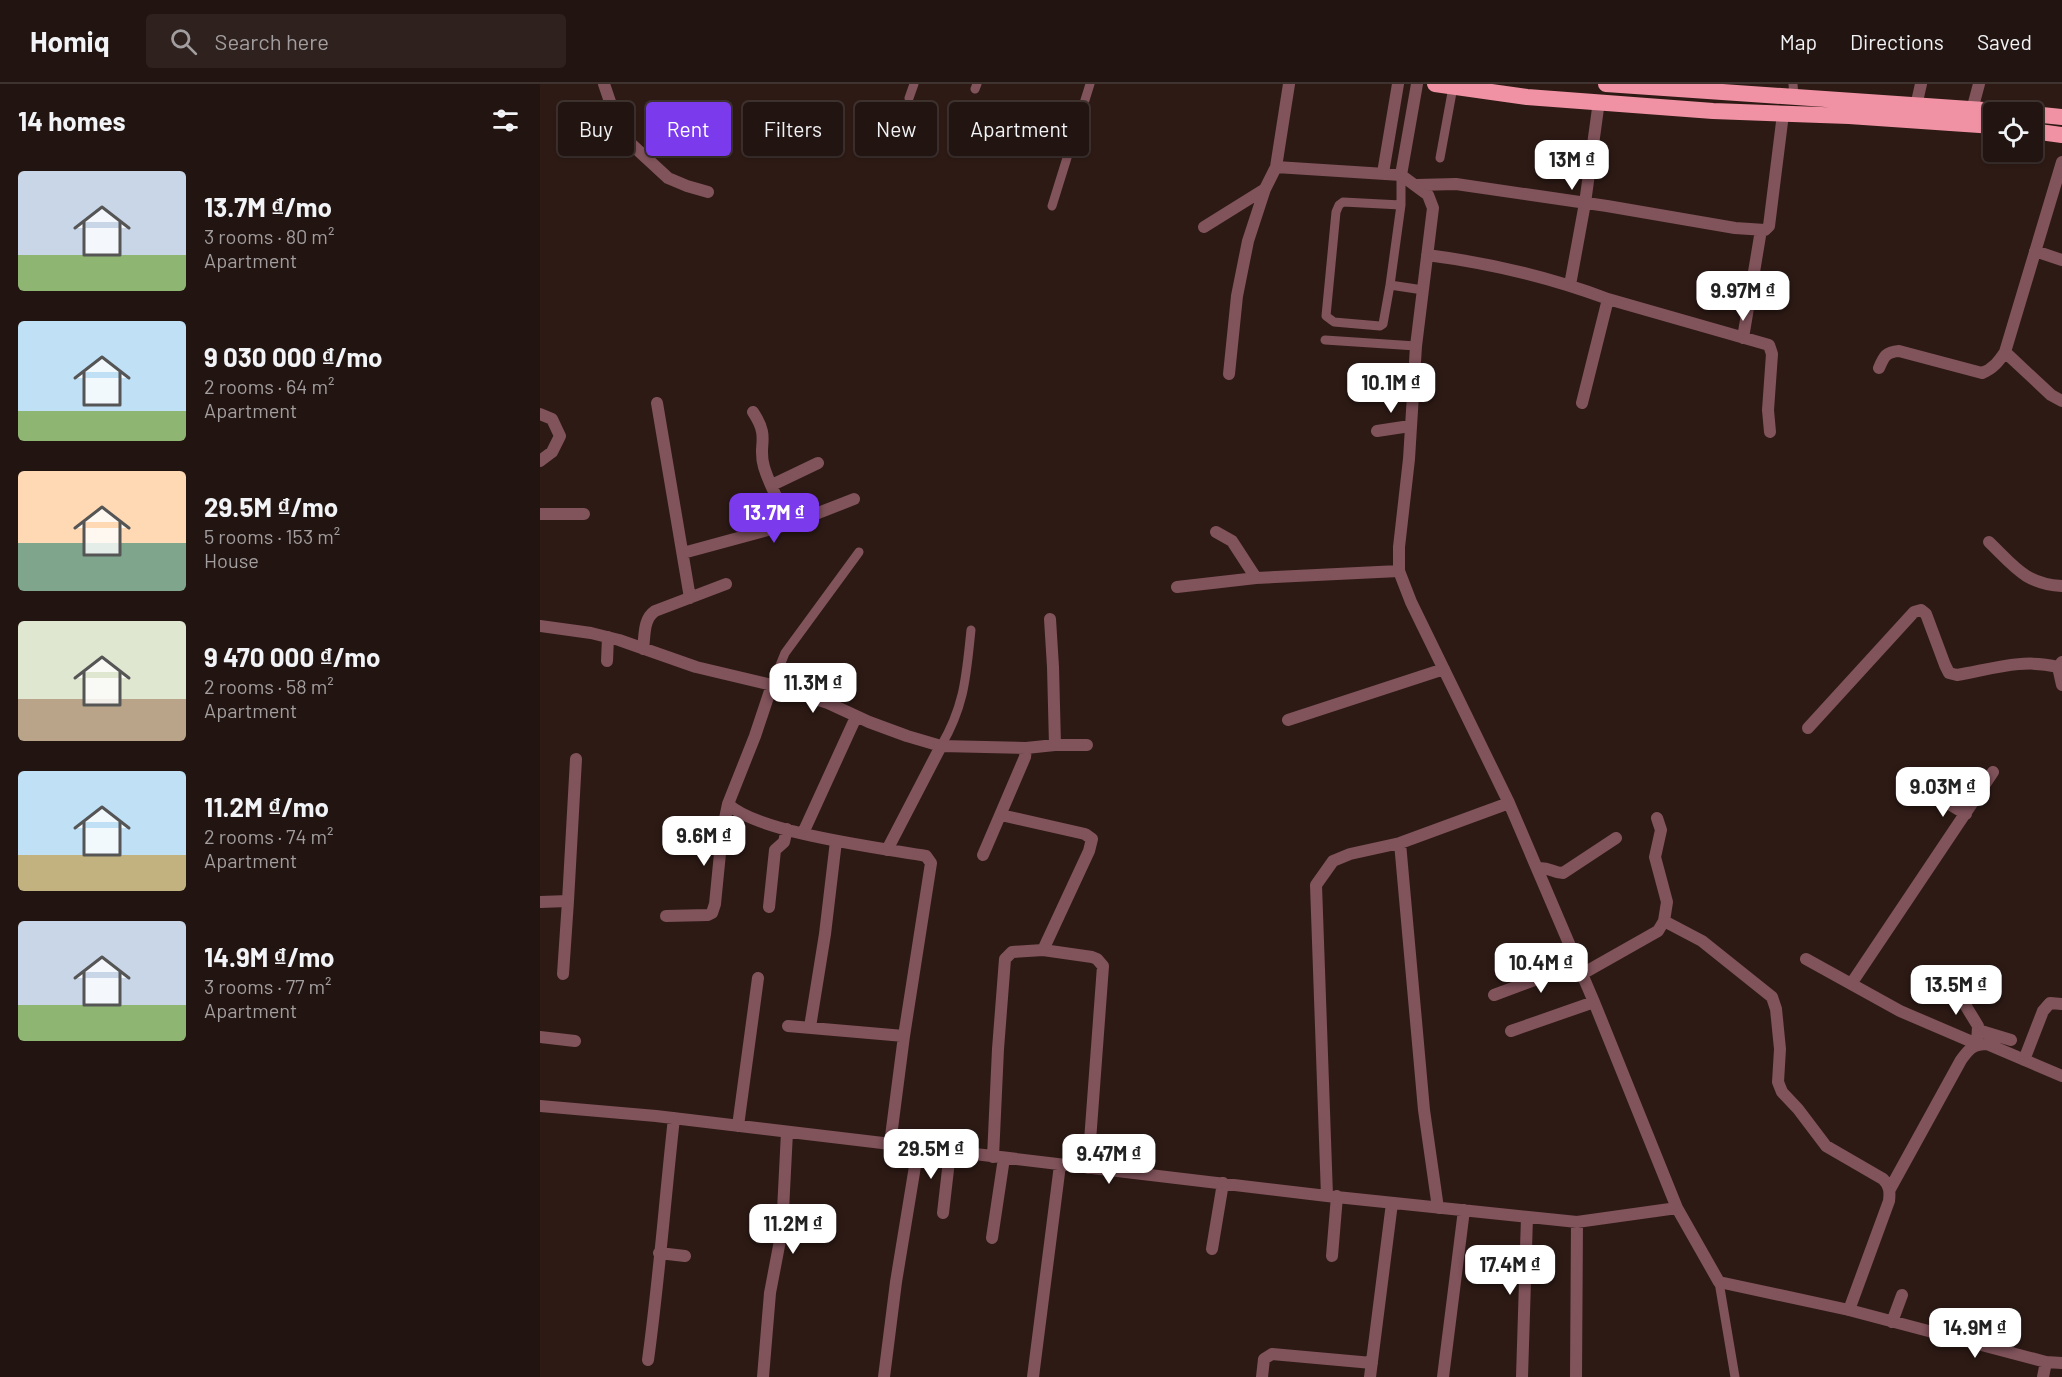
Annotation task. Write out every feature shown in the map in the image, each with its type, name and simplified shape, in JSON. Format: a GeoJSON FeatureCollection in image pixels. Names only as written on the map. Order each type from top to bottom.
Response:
{"type":"FeatureCollection","features":[{"type":"Feature","properties":{"kind":"highway"},"geometry":{"type":"LineString","coordinates":[[1435,84],[1527,97],[1713,111],[1983,124]]}},
{"type":"Feature","properties":{"kind":"highway"},"geometry":{"type":"LineString","coordinates":[[1606,84],[1793,91],[1916,106],[1983,111]]}},
{"type":"Feature","properties":{"kind":"highway"},"geometry":{"type":"LineString","coordinates":[[2043,115],[2062,117]]}},
{"type":"Feature","properties":{"kind":"highway"},"geometry":{"type":"LineString","coordinates":[[2043,132],[2062,135]]}},
{"type":"Feature","properties":{"kind":"street"},"geometry":{"type":"LineString","coordinates":[[604,84],[619,128],[629,142],[668,178],[708,192]]}},
{"type":"Feature","properties":{"kind":"street"},"geometry":{"type":"LineString","coordinates":[[1229,374],[1237,296],[1248,241],[1265,189],[1276,167],[1289,84]]}},
{"type":"Feature","properties":{"kind":"street"},"geometry":{"type":"LineString","coordinates":[[1383,173],[1398,84]]}},
{"type":"Feature","properties":{"kind":"street"},"geometry":{"type":"LineString","coordinates":[[1401,175],[1417,84]]}},
{"type":"Feature","properties":{"kind":"street"},"geometry":{"type":"LineString","coordinates":[[1916,106],[1921,84]]}},
{"type":"Feature","properties":{"kind":"street"},"geometry":{"type":"LineString","coordinates":[[1972,110],[1979,84]]}},
{"type":"Feature","properties":{"kind":"street"},"geometry":{"type":"LineString","coordinates":[[1570,285],[1585,203],[1599,101]]}},
{"type":"Feature","properties":{"kind":"street"},"geometry":{"type":"LineString","coordinates":[[1417,185],[1456,184],[1766,230],[1783,114]]}},
{"type":"Feature","properties":{"kind":"street"},"geometry":{"type":"LineString","coordinates":[[1879,368],[1884,356],[1889,352],[1899,351],[1982,374],[1990,370],[2005,352],[2062,162]]}},
{"type":"Feature","properties":{"kind":"street"},"geometry":{"type":"LineString","coordinates":[[1276,167],[1401,175],[1428,195],[1434,208],[1416,346],[1399,547],[1399,571],[1404,587],[1509,803],[1594,1002],[1677,1208],[1719,1282],[1849,1310],[2046,1362],[2062,1363]]}},
{"type":"Feature","properties":{"kind":"street"},"geometry":{"type":"LineString","coordinates":[[1203,227],[1265,189]]}},
{"type":"Feature","properties":{"kind":"street"},"geometry":{"type":"LineString","coordinates":[[1743,338],[1761,230]]}},
{"type":"Feature","properties":{"kind":"street"},"geometry":{"type":"LineString","coordinates":[[2035,251],[2062,260]]}},
{"type":"Feature","properties":{"kind":"street"},"geometry":{"type":"LineString","coordinates":[[1427,255],[1496,266],[1570,285],[1608,299],[1769,345],[1772,348],[1768,410],[1770,432]]}},
{"type":"Feature","properties":{"kind":"street"},"geometry":{"type":"LineString","coordinates":[[1582,403],[1608,299]]}},
{"type":"Feature","properties":{"kind":"street"},"geometry":{"type":"LineString","coordinates":[[2005,352],[2051,395],[2062,401]]}},
{"type":"Feature","properties":{"kind":"street"},"geometry":{"type":"LineString","coordinates":[[657,403],[690,597]]}},
{"type":"Feature","properties":{"kind":"street"},"geometry":{"type":"LineString","coordinates":[[753,412],[762,428],[763,464],[790,524]]}},
{"type":"Feature","properties":{"kind":"street"},"geometry":{"type":"LineString","coordinates":[[540,414],[552,419],[560,436],[552,452],[540,461]]}},
{"type":"Feature","properties":{"kind":"street"},"geometry":{"type":"LineString","coordinates":[[1377,431],[1410,426]]}},
{"type":"Feature","properties":{"kind":"street"},"geometry":{"type":"LineString","coordinates":[[772,485],[818,464]]}},
{"type":"Feature","properties":{"kind":"street"},"geometry":{"type":"LineString","coordinates":[[683,553],[790,524],[854,499]]}},
{"type":"Feature","properties":{"kind":"street"},"geometry":{"type":"LineString","coordinates":[[540,514],[584,514]]}},
{"type":"Feature","properties":{"kind":"street"},"geometry":{"type":"LineString","coordinates":[[1216,532],[1232,542],[1256,578]]}},
{"type":"Feature","properties":{"kind":"street"},"geometry":{"type":"LineString","coordinates":[[1989,542],[2027,578],[2062,586]]}},
{"type":"Feature","properties":{"kind":"street"},"geometry":{"type":"LineString","coordinates":[[1177,587],[1256,578],[1399,571]]}},
{"type":"Feature","properties":{"kind":"street"},"geometry":{"type":"LineString","coordinates":[[642,649],[647,619],[650,615],[726,584]]}},
{"type":"Feature","properties":{"kind":"street"},"geometry":{"type":"LineString","coordinates":[[1808,728],[1902,623],[1914,612],[1921,610],[1926,614],[1949,673],[1957,675],[2025,662],[2060,664],[2062,685]]}},
{"type":"Feature","properties":{"kind":"street"},"geometry":{"type":"LineString","coordinates":[[1050,619],[1055,745]]}},
{"type":"Feature","properties":{"kind":"street"},"geometry":{"type":"LineString","coordinates":[[540,626],[552,626],[608,638],[696,667],[772,685],[828,703],[856,717],[941,746],[1026,748],[1088,745]]}},
{"type":"Feature","properties":{"kind":"street"},"geometry":{"type":"LineString","coordinates":[[607,661],[608,638]]}},
{"type":"Feature","properties":{"kind":"street"},"geometry":{"type":"LineString","coordinates":[[1288,720],[1444,669]]}},
{"type":"Feature","properties":{"kind":"street"},"geometry":{"type":"LineString","coordinates":[[666,916],[708,915],[714,908],[724,816],[772,685]]}},
{"type":"Feature","properties":{"kind":"street"},"geometry":{"type":"LineString","coordinates":[[803,833],[856,717]]}},
{"type":"Feature","properties":{"kind":"street"},"geometry":{"type":"LineString","coordinates":[[887,850],[941,746]]}},
{"type":"Feature","properties":{"kind":"street"},"geometry":{"type":"LineString","coordinates":[[983,855],[1025,757],[1026,748]]}},
{"type":"Feature","properties":{"kind":"street"},"geometry":{"type":"LineString","coordinates":[[563,974],[576,759]]}},
{"type":"Feature","properties":{"kind":"street"},"geometry":{"type":"LineString","coordinates":[[1851,984],[1993,772]]}},
{"type":"Feature","properties":{"kind":"street"},"geometry":{"type":"LineString","coordinates":[[1936,796],[1966,814]]}},
{"type":"Feature","properties":{"kind":"street"},"geometry":{"type":"LineString","coordinates":[[1332,1256],[1332,1196],[1316,885],[1333,861],[1350,854],[1400,843],[1509,803]]}},
{"type":"Feature","properties":{"kind":"street"},"geometry":{"type":"LineString","coordinates":[[728,804],[745,816],[787,829],[836,841],[926,856],[932,863],[904,1036],[890,1144]]}},
{"type":"Feature","properties":{"kind":"street"},"geometry":{"type":"LineString","coordinates":[[1001,815],[1085,834],[1092,839],[1089,851],[1043,950]]}},
{"type":"Feature","properties":{"kind":"street"},"geometry":{"type":"LineString","coordinates":[[1494,995],[1580,969],[1658,931],[1664,921],[1666,902],[1655,857],[1661,830],[1657,818]]}},
{"type":"Feature","properties":{"kind":"street"},"geometry":{"type":"LineString","coordinates":[[769,907],[775,850],[784,842],[787,829]]}},
{"type":"Feature","properties":{"kind":"street"},"geometry":{"type":"LineString","coordinates":[[1537,868],[1550,868],[1563,873],[1616,838]]}},
{"type":"Feature","properties":{"kind":"street"},"geometry":{"type":"LineString","coordinates":[[810,1027],[825,934],[836,841]]}},
{"type":"Feature","properties":{"kind":"street"},"geometry":{"type":"LineString","coordinates":[[1400,843],[1424,1110],[1438,1208]]}},
{"type":"Feature","properties":{"kind":"street"},"geometry":{"type":"LineString","coordinates":[[540,902],[568,902]]}},
{"type":"Feature","properties":{"kind":"street"},"geometry":{"type":"LineString","coordinates":[[1664,921],[1702,941],[1772,997],[1776,1009],[1779,1050],[1778,1082],[1782,1092],[1826,1146],[1883,1179],[1890,1189]]}},
{"type":"Feature","properties":{"kind":"street"},"geometry":{"type":"LineString","coordinates":[[992,1238],[998,1157],[998,1048],[1005,958],[1012,952],[1043,950],[1092,957],[1103,966],[1088,1168]]}},
{"type":"Feature","properties":{"kind":"street"},"geometry":{"type":"LineString","coordinates":[[1806,959],[1900,1011],[1977,1044],[1987,1044],[2062,1076]]}},
{"type":"Feature","properties":{"kind":"street"},"geometry":{"type":"LineString","coordinates":[[738,1126],[758,978]]}},
{"type":"Feature","properties":{"kind":"street"},"geometry":{"type":"LineString","coordinates":[[1953,985],[1975,1019],[1978,1030],[1977,1044]]}},
{"type":"Feature","properties":{"kind":"street"},"geometry":{"type":"LineString","coordinates":[[1511,1031],[1594,1002]]}},
{"type":"Feature","properties":{"kind":"street"},"geometry":{"type":"LineString","coordinates":[[2024,1060],[2043,1011],[2050,1003],[2062,1004]]}},
{"type":"Feature","properties":{"kind":"street"},"geometry":{"type":"LineString","coordinates":[[788,1026],[904,1036]]}},
{"type":"Feature","properties":{"kind":"street"},"geometry":{"type":"LineString","coordinates":[[1978,1030],[2011,1040]]}},
{"type":"Feature","properties":{"kind":"street"},"geometry":{"type":"LineString","coordinates":[[540,1037],[575,1041]]}},
{"type":"Feature","properties":{"kind":"street"},"geometry":{"type":"LineString","coordinates":[[1849,1310],[1889,1201],[1890,1189],[1961,1060],[1971,1047],[1977,1044]]}},
{"type":"Feature","properties":{"kind":"street"},"geometry":{"type":"LineString","coordinates":[[540,1106],[674,1118],[1060,1165],[1577,1222],[1677,1208]]}},
{"type":"Feature","properties":{"kind":"street"},"geometry":{"type":"LineString","coordinates":[[648,1360],[674,1118]]}},
{"type":"Feature","properties":{"kind":"street"},"geometry":{"type":"LineString","coordinates":[[763,1377],[770,1293],[782,1230],[787,1132]]}},
{"type":"Feature","properties":{"kind":"street"},"geometry":{"type":"LineString","coordinates":[[884,1377],[896,1282],[918,1148]]}},
{"type":"Feature","properties":{"kind":"street"},"geometry":{"type":"LineString","coordinates":[[943,1213],[950,1152]]}},
{"type":"Feature","properties":{"kind":"street"},"geometry":{"type":"LineString","coordinates":[[1034,1377],[1060,1165]]}},
{"type":"Feature","properties":{"kind":"street"},"geometry":{"type":"LineString","coordinates":[[1212,1250],[1223,1183]]}},
{"type":"Feature","properties":{"kind":"street"},"geometry":{"type":"LineString","coordinates":[[1370,1377],[1392,1203]]}},
{"type":"Feature","properties":{"kind":"street"},"geometry":{"type":"LineString","coordinates":[[1443,1377],[1464,1210]]}},
{"type":"Feature","properties":{"kind":"street"},"geometry":{"type":"LineString","coordinates":[[1522,1377],[1527,1216]]}},
{"type":"Feature","properties":{"kind":"street"},"geometry":{"type":"LineString","coordinates":[[1576,1377],[1577,1222]]}},
{"type":"Feature","properties":{"kind":"street"},"geometry":{"type":"LineString","coordinates":[[659,1253],[685,1256]]}},
{"type":"Feature","properties":{"kind":"street"},"geometry":{"type":"LineString","coordinates":[[1893,1322],[1902,1295]]}},
{"type":"Feature","properties":{"kind":"street"},"geometry":{"type":"LineString","coordinates":[[1262,1377],[1264,1359],[1272,1354],[1372,1363]]}},
{"type":"Feature","properties":{"kind":"street"},"geometry":{"type":"LineString","coordinates":[[2043,1377],[2046,1362]]}},
{"type":"Feature","properties":{"kind":"lane"},"geometry":{"type":"LineString","coordinates":[[909,98],[914,84]]}},
{"type":"Feature","properties":{"kind":"lane"},"geometry":{"type":"LineString","coordinates":[[1052,206],[1090,84]]}},
{"type":"Feature","properties":{"kind":"lane"},"geometry":{"type":"LineString","coordinates":[[1440,158],[1453,87]]}},
{"type":"Feature","properties":{"kind":"lane"},"geometry":{"type":"LineString","coordinates":[[1401,175],[1401,205],[1383,324],[1380,326],[1334,322],[1326,316],[1336,212],[1339,206],[1343,202],[1401,205]]}},
{"type":"Feature","properties":{"kind":"lane"},"geometry":{"type":"LineString","coordinates":[[1390,285],[1423,290]]}},
{"type":"Feature","properties":{"kind":"lane"},"geometry":{"type":"LineString","coordinates":[[1324,340],[1416,346]]}},
{"type":"Feature","properties":{"kind":"lane"},"geometry":{"type":"LineString","coordinates":[[772,685],[785,653],[859,552]]}},
{"type":"Feature","properties":{"kind":"lane"},"geometry":{"type":"LineString","coordinates":[[941,746],[960,710],[971,630]]}},
{"type":"Feature","properties":{"kind":"lane"},"geometry":{"type":"LineString","coordinates":[[1719,1282],[1735,1377]]}}]}
